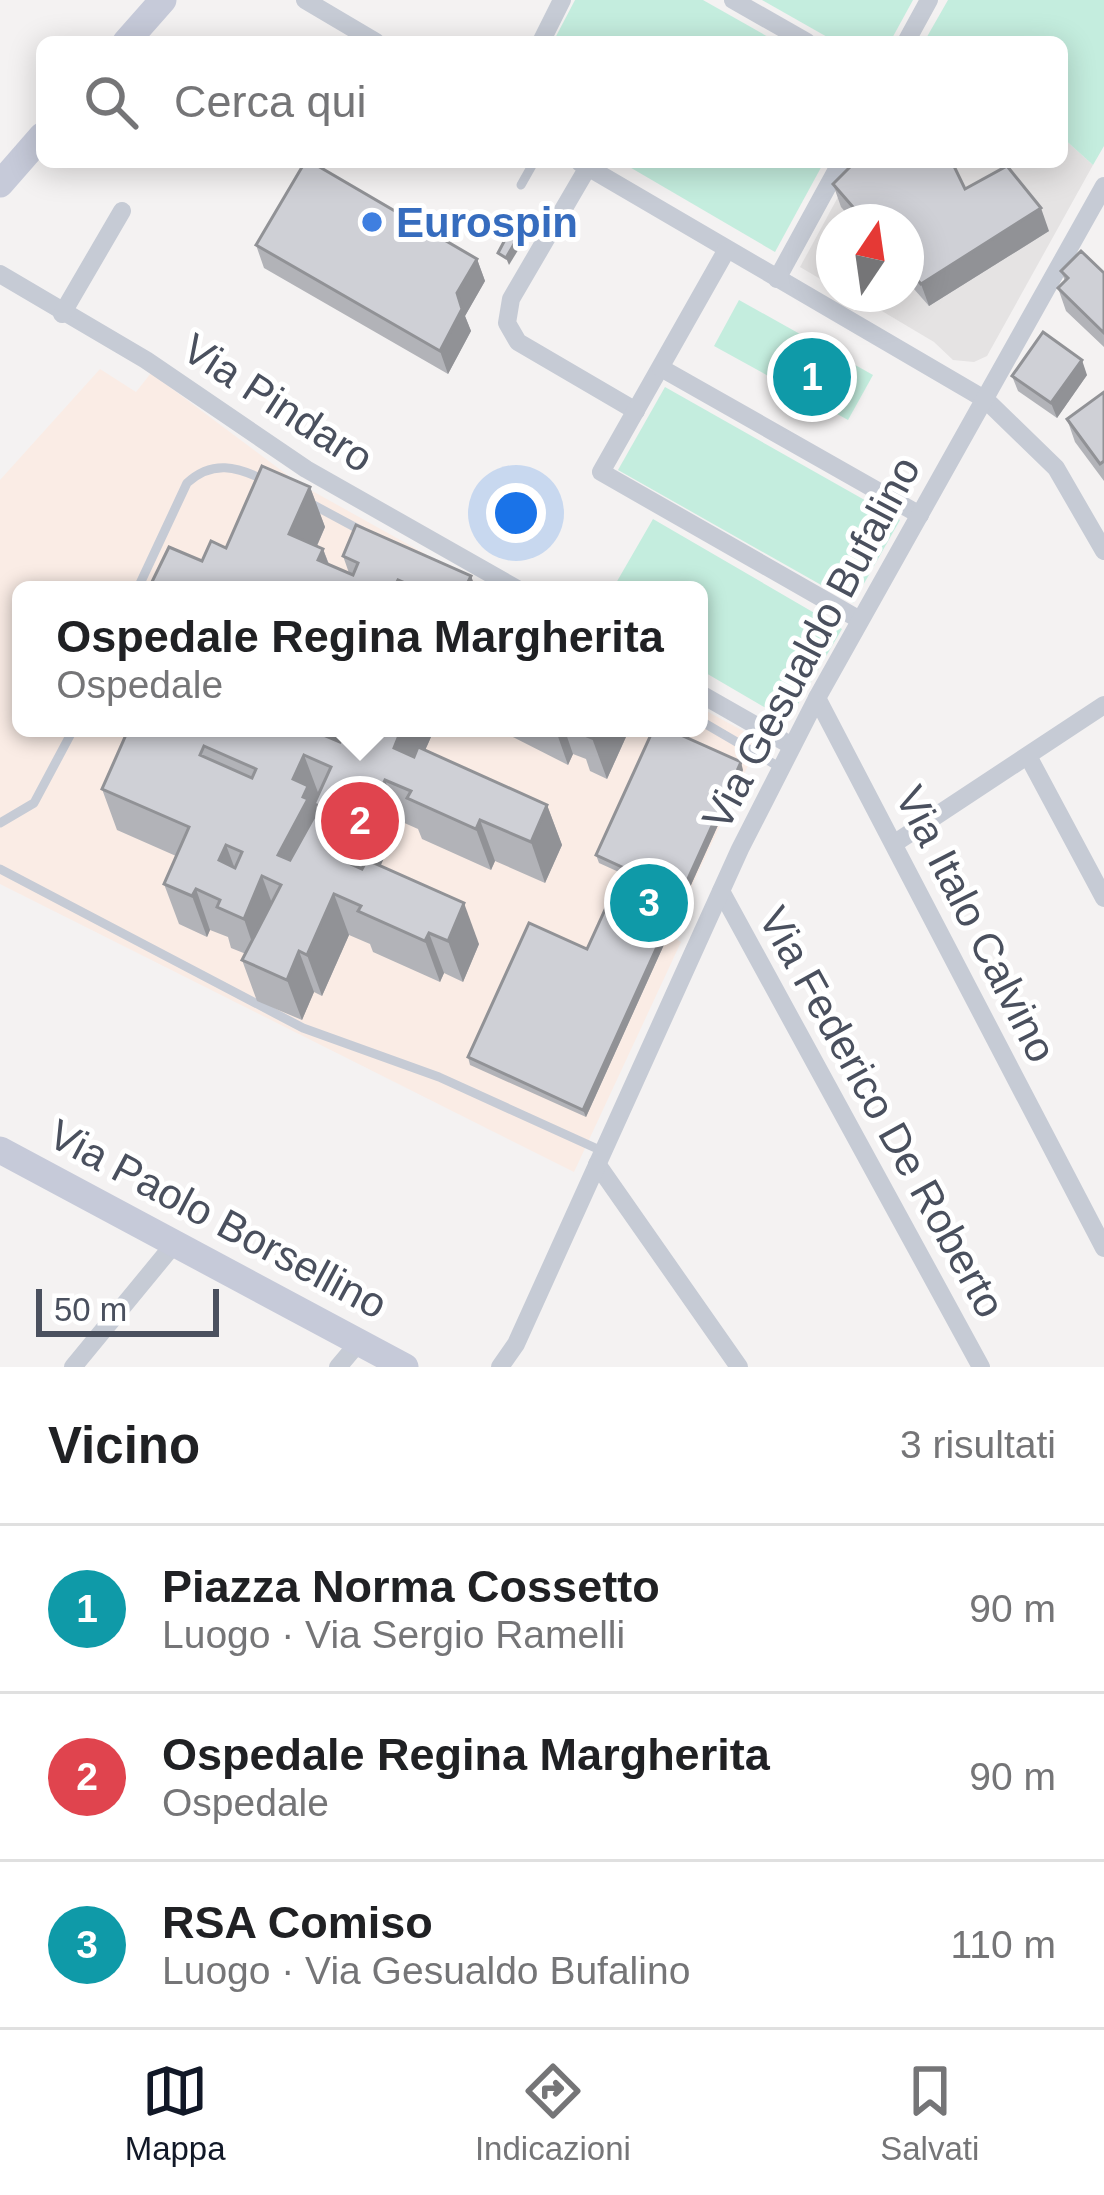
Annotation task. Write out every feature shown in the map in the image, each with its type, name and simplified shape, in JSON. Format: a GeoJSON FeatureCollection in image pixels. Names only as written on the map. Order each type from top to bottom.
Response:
{"type":"FeatureCollection","features":[{"type":"Feature","properties":{"kind":"main road"},"geometry":{"type":"LineString","coordinates":[[131,36],[163,0]]}},
{"type":"Feature","properties":{"kind":"main road"},"geometry":{"type":"LineString","coordinates":[[0,184],[36,143]]}},
{"type":"Feature","properties":{"kind":"main road","name":"Via Paolo Borsellino"},"geometry":{"type":"LineString","coordinates":[[0,1150],[400,1366]]}},
{"type":"Feature","properties":{"kind":"street"},"geometry":{"type":"LineString","coordinates":[[305,0],[366,36]]}},
{"type":"Feature","properties":{"kind":"street"},"geometry":{"type":"LineString","coordinates":[[544,36],[562,0]]}},
{"type":"Feature","properties":{"kind":"street"},"geometry":{"type":"LineString","coordinates":[[734,0],[797,36]]}},
{"type":"Feature","properties":{"kind":"street"},"geometry":{"type":"LineString","coordinates":[[909,36],[929,0]]}},
{"type":"Feature","properties":{"kind":"street"},"geometry":{"type":"LineString","coordinates":[[581,168],[512,298],[507,323],[518,342],[636,411]]}},
{"type":"Feature","properties":{"kind":"street"},"geometry":{"type":"LineString","coordinates":[[588,168],[986,400],[1056,468],[1104,551]]}},
{"type":"Feature","properties":{"kind":"street"},"geometry":{"type":"LineString","coordinates":[[777,279],[838,168]]}},
{"type":"Feature","properties":{"kind":"street","name":"Via Gesualdo Bufalino"},"geometry":{"type":"LineString","coordinates":[[516,1343],[781,767],[1104,187]]}},
{"type":"Feature","properties":{"kind":"street"},"geometry":{"type":"LineString","coordinates":[[62,314],[122,211]]}},
{"type":"Feature","properties":{"kind":"street"},"geometry":{"type":"LineString","coordinates":[[725,250],[601,472],[860,620]]}},
{"type":"Feature","properties":{"kind":"street","name":"Via Pindaro"},"geometry":{"type":"LineString","coordinates":[[0,274],[146,360],[306,469],[503,581]]}},
{"type":"Feature","properties":{"kind":"street"},"geometry":{"type":"LineString","coordinates":[[661,368],[920,515]]}},
{"type":"Feature","properties":{"kind":"street"},"geometry":{"type":"LineString","coordinates":[[1084,514],[1104,501]]}},
{"type":"Feature","properties":{"kind":"street"},"geometry":{"type":"LineString","coordinates":[[708,698],[792,746]]}},
{"type":"Feature","properties":{"kind":"street","name":"Via Italo Calvino"},"geometry":{"type":"LineString","coordinates":[[817,698],[1096,1214],[1104,1248]]}},
{"type":"Feature","properties":{"kind":"street"},"geometry":{"type":"LineString","coordinates":[[895,843],[1104,705]]}},
{"type":"Feature","properties":{"kind":"street"},"geometry":{"type":"LineString","coordinates":[[1028,756],[1104,898]]}},
{"type":"Feature","properties":{"kind":"street","name":"Via Federico De Roberto"},"geometry":{"type":"LineString","coordinates":[[721,891],[981,1367]]}},
{"type":"Feature","properties":{"kind":"street"},"geometry":{"type":"LineString","coordinates":[[599,1158],[739,1367]]}},
{"type":"Feature","properties":{"kind":"street"},"geometry":{"type":"LineString","coordinates":[[73,1367],[175,1243]]}},
{"type":"Feature","properties":{"kind":"street"},"geometry":{"type":"LineString","coordinates":[[338,1367],[359,1341]]}},
{"type":"Feature","properties":{"kind":"street"},"geometry":{"type":"LineString","coordinates":[[500,1367],[516,1343]]}},
{"type":"Feature","properties":{"kind":"street"},"geometry":{"type":"LineString","coordinates":[[512,1367],[516,1343]]}},
{"type":"Feature","properties":{"kind":"lane"},"geometry":{"type":"LineString","coordinates":[[521,184],[530,168]]}},
{"type":"Feature","properties":{"kind":"lane"},"geometry":{"type":"LineString","coordinates":[[141,581],[187,483],[197,474],[233,468],[271,483]]}},
{"type":"Feature","properties":{"kind":"lane"},"geometry":{"type":"LineString","coordinates":[[290,493],[368,534]]}},
{"type":"Feature","properties":{"kind":"lane"},"geometry":{"type":"LineString","coordinates":[[708,725],[781,767]]}},
{"type":"Feature","properties":{"kind":"lane"},"geometry":{"type":"LineString","coordinates":[[0,823],[34,803],[69,737]]}},
{"type":"Feature","properties":{"kind":"lane"},"geometry":{"type":"LineString","coordinates":[[0,869],[303,1028],[439,1077],[599,1158]]}},
{"type":"Feature","properties":{"kind":"shaded area"},"geometry":{"type":"Polygon","coordinates":[[[1068,142],[1093,165],[987,356],[974,362],[953,360],[934,342],[884,312],[924,312],[924,204],[834,204],[854,168],[1068,168],[1068,142]]]}},
{"type":"Feature","properties":{"kind":"shaded area"},"geometry":{"type":"Polygon","coordinates":[[[816,238],[816,276],[800,267],[816,238]]]}},
{"type":"Feature","properties":{"kind":"shaded area"},"geometry":{"type":"Polygon","coordinates":[[[100,369],[136,392],[151,373],[298,483],[474,581],[12,581],[12,737],[708,737],[708,712],[760,740],[669,935],[681,942],[574,1172],[0,884],[0,480],[100,369]]]}},
{"type":"Feature","properties":{"kind":"green space"},"geometry":{"type":"Polygon","coordinates":[[[575,0],[703,0],[766,36],[556,36],[575,0]]]}},
{"type":"Feature","properties":{"kind":"green space"},"geometry":{"type":"Polygon","coordinates":[[[762,0],[913,0],[893,36],[825,36],[762,0]]]}},
{"type":"Feature","properties":{"kind":"green space"},"geometry":{"type":"Polygon","coordinates":[[[948,0],[1104,0],[1104,146],[1093,165],[1068,142],[1068,36],[927,36],[948,0]]]}},
{"type":"Feature","properties":{"kind":"green space"},"geometry":{"type":"Polygon","coordinates":[[[631,168],[821,168],[775,252],[631,168]]]}},
{"type":"Feature","properties":{"kind":"green space"},"geometry":{"type":"Polygon","coordinates":[[[739,300],[873,375],[848,420],[714,346],[739,300]]]}},
{"type":"Feature","properties":{"kind":"green space"},"geometry":{"type":"Polygon","coordinates":[[[665,387],[900,520],[853,603],[618,470],[665,387]]]}},
{"type":"Feature","properties":{"kind":"green space"},"geometry":{"type":"Polygon","coordinates":[[[653,519],[842,629],[788,721],[708,674],[708,581],[617,581],[653,519]]]}},
{"type":"Feature","properties":{"kind":"building"},"geometry":{"type":"Polygon","coordinates":[[[301,168],[321,168],[477,259],[457,293],[462,309],[440,351],[256,245],[301,168]]]}},
{"type":"Feature","properties":{"kind":"building"},"geometry":{"type":"Polygon","coordinates":[[[849,168],[955,168],[965,189],[1009,168],[1041,208],[924,282],[924,204],[850,204],[833,184],[849,168]]]}},
{"type":"Feature","properties":{"kind":"building"},"geometry":{"type":"Polygon","coordinates":[[[508,234],[517,239],[506,258],[498,253],[508,234]]]}},
{"type":"Feature","properties":{"kind":"building"},"geometry":{"type":"Polygon","coordinates":[[[1081,251],[1104,273],[1104,333],[1058,288],[1068,278],[1061,271],[1081,251]]]}},
{"type":"Feature","properties":{"kind":"building"},"geometry":{"type":"Polygon","coordinates":[[[1043,332],[1082,360],[1051,403],[1012,376],[1043,332]]]}},
{"type":"Feature","properties":{"kind":"building"},"geometry":{"type":"Polygon","coordinates":[[[1104,392],[1104,461],[1100,464],[1067,419],[1104,392]]]}},
{"type":"Feature","properties":{"kind":"building"},"geometry":{"type":"Polygon","coordinates":[[[262,466],[310,487],[289,534],[323,549],[318,560],[353,575],[358,563],[343,556],[356,525],[471,576],[468,581],[152,581],[169,547],[202,561],[211,541],[226,548],[262,466]]]}},
{"type":"Feature","properties":{"kind":"building"},"geometry":{"type":"Polygon","coordinates":[[[125,737],[328,737],[340,742],[342,737],[398,737],[394,748],[414,757],[418,747],[547,805],[531,842],[480,820],[476,829],[407,798],[411,791],[385,780],[356,847],[349,844],[342,860],[362,869],[367,860],[464,903],[448,941],[429,933],[425,941],[358,911],[361,906],[334,894],[307,955],[299,951],[287,980],[242,960],[281,885],[262,876],[244,919],[217,907],[220,900],[196,889],[192,896],[164,884],[189,827],[102,789],[125,737]],[[204,746],[200,755],[252,778],[256,769],[204,746]],[[304,755],[293,779],[308,786],[303,797],[308,799],[278,855],[290,860],[320,806],[314,804],[331,767],[304,755]],[[226,845],[219,860],[235,868],[242,852],[226,845]]]}},
{"type":"Feature","properties":{"kind":"building"},"geometry":{"type":"Polygon","coordinates":[[[650,737],[685,737],[741,762],[583,1110],[468,1057],[529,923],[587,949],[624,868],[596,855],[650,737]]]}},
{"type":"Feature","properties":{"kind":"place","name":"Eurospin"},"geometry":{"type":"Point","coordinates":[372,222]}},
{"type":"Feature","properties":{"kind":"place","name":"Piazza Norma Cossetto"},"geometry":{"type":"Point","coordinates":[812,377]}},
{"type":"Feature","properties":{"kind":"place","name":"Ospedale Regina Margherita"},"geometry":{"type":"Point","coordinates":[360,821]}},
{"type":"Feature","properties":{"kind":"place","name":"RSA Comiso"},"geometry":{"type":"Point","coordinates":[649,903]}}]}
